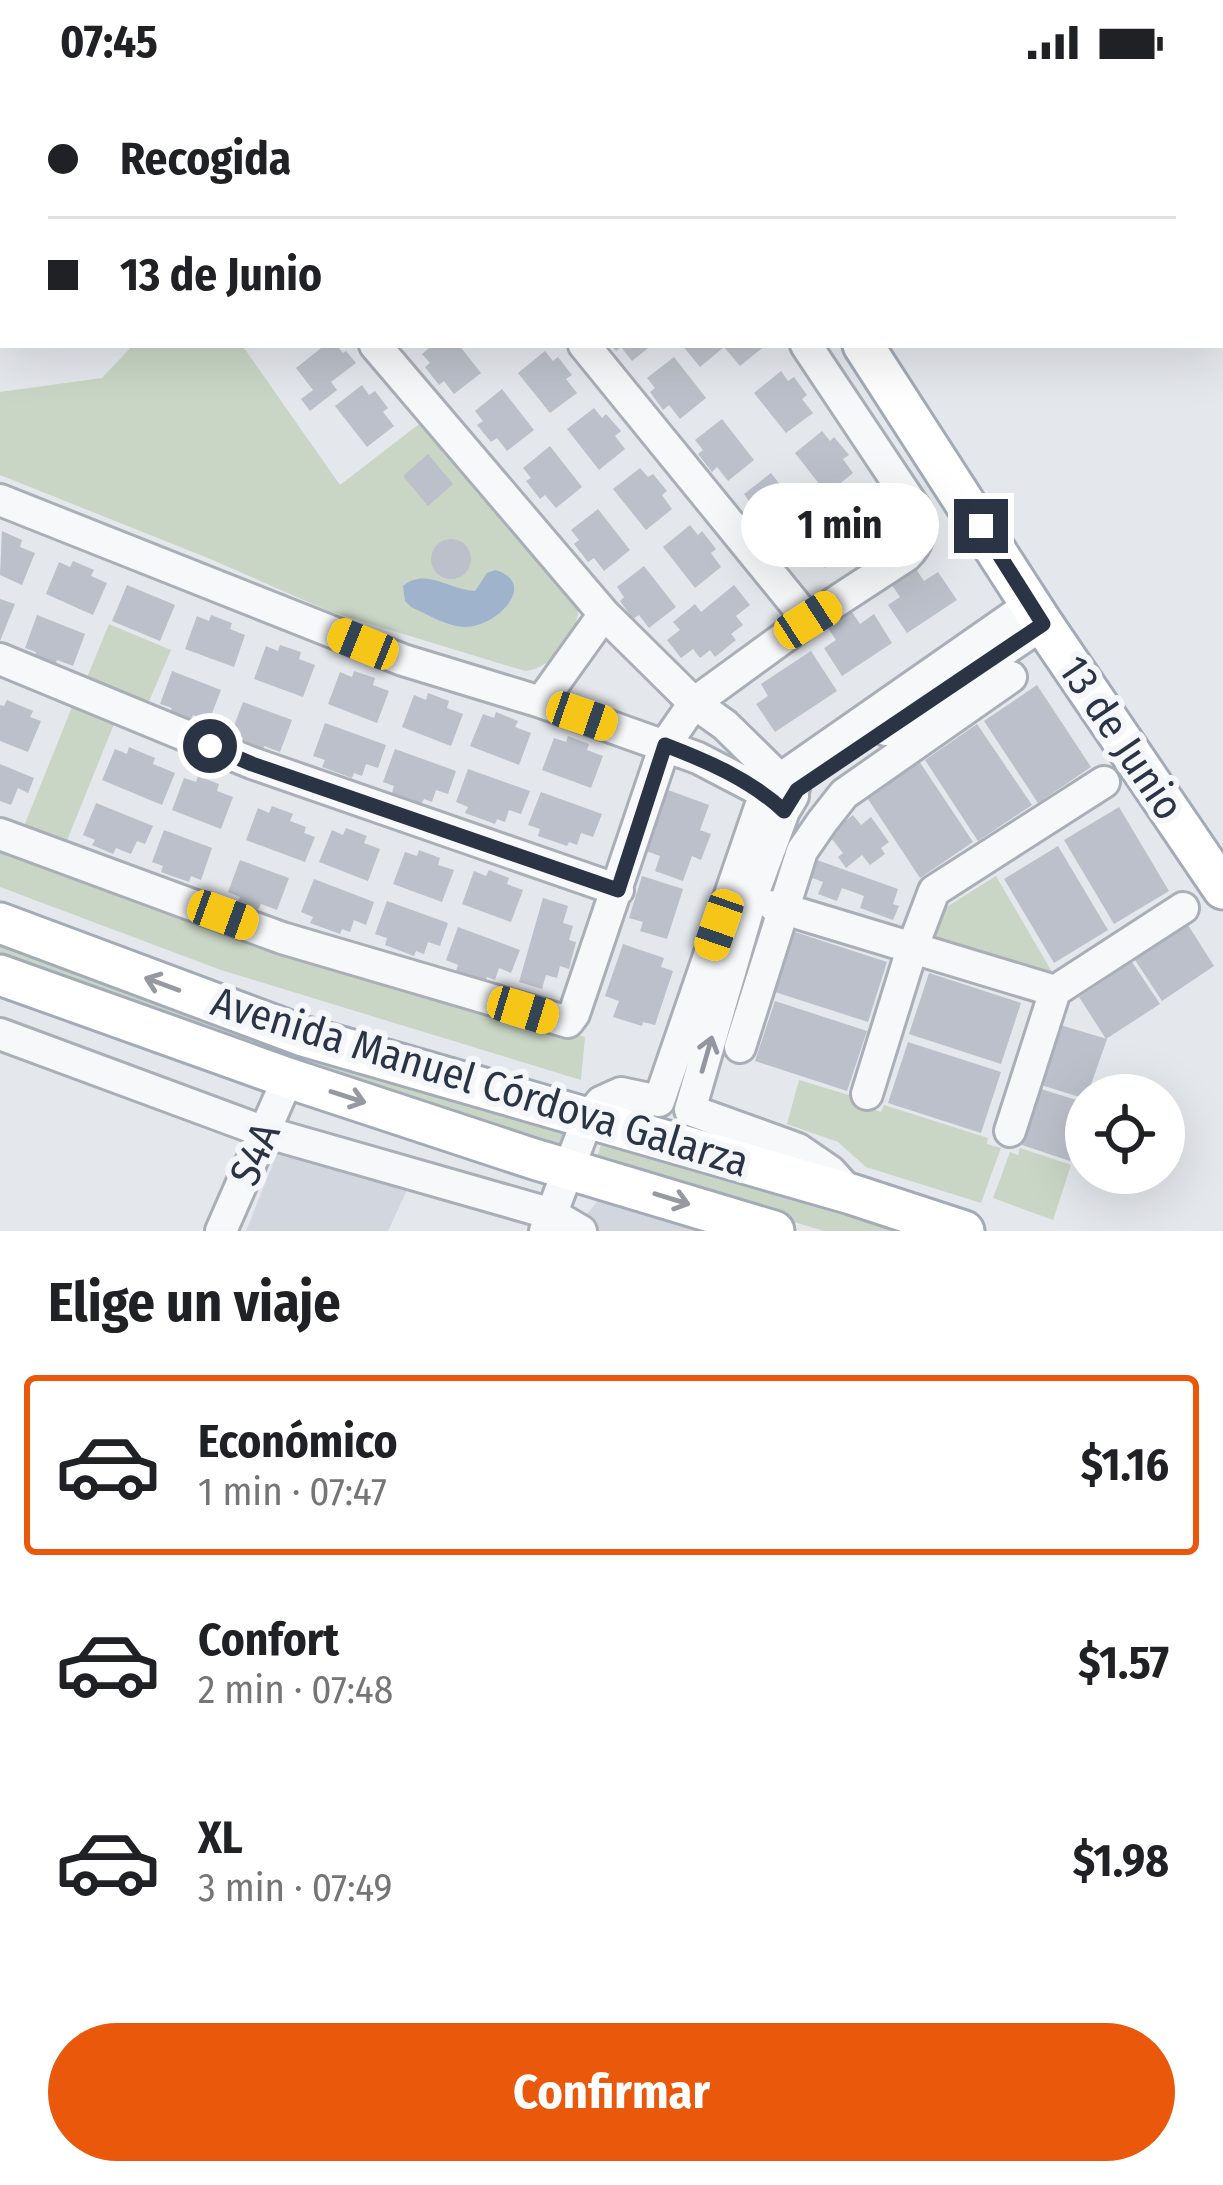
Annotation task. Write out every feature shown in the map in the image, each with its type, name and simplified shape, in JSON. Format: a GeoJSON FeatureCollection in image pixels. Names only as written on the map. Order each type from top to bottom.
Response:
{"type":"FeatureCollection","features":[{"type":"Feature","properties":{"kind":"main road","name":"13 de Junio"},"geometry":{"type":"LineString","coordinates":[[865,348],[1223,889]]}},
{"type":"Feature","properties":{"kind":"main road","name":"Avenida Manuel Córdova Galarza"},"geometry":{"type":"LineString","coordinates":[[0,923],[303,1036],[964,1231]]}},
{"type":"Feature","properties":{"kind":"main road","name":"Avenida Manuel Córdova Galarza"},"geometry":{"type":"LineString","coordinates":[[0,975],[288,1078],[774,1231]]}},
{"type":"Feature","properties":{"kind":"street"},"geometry":{"type":"LineString","coordinates":[[378,348],[604,614],[694,703],[725,725],[782,793],[768,905],[740,1047]]}},
{"type":"Feature","properties":{"kind":"street"},"geometry":{"type":"LineString","coordinates":[[586,348],[808,620]]}},
{"type":"Feature","properties":{"kind":"street"},"geometry":{"type":"LineString","coordinates":[[0,834],[282,938],[568,1022],[665,745],[694,703],[916,546],[918,513],[808,348]]}},
{"type":"Feature","properties":{"kind":"street"},"geometry":{"type":"LineString","coordinates":[[0,500],[403,660],[665,745],[782,793]]}},
{"type":"Feature","properties":{"kind":"street"},"geometry":{"type":"LineString","coordinates":[[541,702],[604,614]]}},
{"type":"Feature","properties":{"kind":"street"},"geometry":{"type":"LineString","coordinates":[[659,1102],[782,793],[1037,614]]}},
{"type":"Feature","properties":{"kind":"street"},"geometry":{"type":"LineString","coordinates":[[0,659],[252,764],[618,890]]}},
{"type":"Feature","properties":{"kind":"street"},"geometry":{"type":"LineString","coordinates":[[690,1110],[768,905],[844,794],[1011,677]]}},
{"type":"Feature","properties":{"kind":"street"},"geometry":{"type":"LineString","coordinates":[[868,1094],[934,891],[1104,782]]}},
{"type":"Feature","properties":{"kind":"street"},"geometry":{"type":"LineString","coordinates":[[768,905],[1055,991]]}},
{"type":"Feature","properties":{"kind":"street"},"geometry":{"type":"LineString","coordinates":[[1010,1131],[1055,991],[1184,908]]}},
{"type":"Feature","properties":{"kind":"street"},"geometry":{"type":"LineString","coordinates":[[0,1034],[265,1132],[581,1231]]}},
{"type":"Feature","properties":{"kind":"street","name":"S4A"},"geometry":{"type":"LineString","coordinates":[[221,1231],[288,1078]]}},
{"type":"Feature","properties":{"kind":"street"},"geometry":{"type":"LineString","coordinates":[[548,1222],[588,1118],[602,1102],[621,1093],[690,1110],[798,1149],[830,1171],[851,1194]]}},
{"type":"Feature","properties":{"kind":"shaded area"},"geometry":{"type":"Polygon","coordinates":[[[281,1144],[408,1188],[388,1231],[246,1231],[281,1144]]]}},
{"type":"Feature","properties":{"kind":"shaded area"},"geometry":{"type":"Polygon","coordinates":[[[604,1193],[736,1231],[573,1231],[604,1193]]]}},
{"type":"Feature","properties":{"kind":"green space"},"geometry":{"type":"Polygon","coordinates":[[[130,348],[244,348],[340,485],[423,421],[579,606],[574,627],[554,656],[525,671],[331,612],[0,475],[0,392],[102,378],[130,348]]]}},
{"type":"Feature","properties":{"kind":"green space"},"geometry":{"type":"Polygon","coordinates":[[[109,624],[171,650],[147,706],[86,680],[109,624]]]}},
{"type":"Feature","properties":{"kind":"green space"},"geometry":{"type":"Polygon","coordinates":[[[72,707],[114,724],[64,848],[22,831],[72,707]]]}},
{"type":"Feature","properties":{"kind":"green space"},"geometry":{"type":"Polygon","coordinates":[[[0,842],[278,947],[585,1037],[581,1080],[221,970],[0,887],[0,842]]]}},
{"type":"Feature","properties":{"kind":"green space"},"geometry":{"type":"Polygon","coordinates":[[[996,876],[1052,972],[933,938],[942,910],[996,876]]]}},
{"type":"Feature","properties":{"kind":"green space"},"geometry":{"type":"Polygon","coordinates":[[[0,938],[352,1069],[566,1135],[559,1157],[0,961],[0,938]]]}},
{"type":"Feature","properties":{"kind":"green space"},"geometry":{"type":"Polygon","coordinates":[[[799,1080],[852,1096],[851,1101],[881,1112],[884,1105],[988,1138],[987,1144],[1001,1148],[981,1203],[866,1167],[838,1142],[787,1124],[799,1080]]]}},
{"type":"Feature","properties":{"kind":"green space"},"geometry":{"type":"Polygon","coordinates":[[[602,1141],[895,1231],[824,1231],[595,1164],[602,1141]]]}},
{"type":"Feature","properties":{"kind":"green space"},"geometry":{"type":"Polygon","coordinates":[[[1020,1148],[1065,1163],[1065,1183],[1053,1220],[993,1198],[1010,1152],[1018,1155],[1020,1148]]]}},
{"type":"Feature","properties":{"kind":"water"},"geometry":{"type":"Polygon","coordinates":[[[495,570],[508,576],[514,593],[501,612],[478,625],[452,625],[405,601],[403,586],[411,581],[429,579],[475,591],[487,573],[495,570]]]}},
{"type":"Feature","properties":{"kind":"building"},"geometry":{"type":"Polygon","coordinates":[[[321,348],[346,351],[356,363],[331,382],[337,390],[310,411],[301,399],[313,390],[296,368],[321,348]]]}},
{"type":"Feature","properties":{"kind":"building"},"geometry":{"type":"Polygon","coordinates":[[[429,348],[461,348],[481,373],[454,394],[444,381],[439,385],[425,367],[430,363],[422,354],[429,348]]]}},
{"type":"Feature","properties":{"kind":"building"},"geometry":{"type":"Polygon","coordinates":[[[622,348],[648,348],[632,361],[622,348]]]}},
{"type":"Feature","properties":{"kind":"building"},"geometry":{"type":"Polygon","coordinates":[[[684,348],[723,348],[700,367],[684,348]]]}},
{"type":"Feature","properties":{"kind":"building"},"geometry":{"type":"Polygon","coordinates":[[[725,348],[762,348],[740,366],[725,348]]]}},
{"type":"Feature","properties":{"kind":"building"},"geometry":{"type":"Polygon","coordinates":[[[545,351],[553,361],[558,357],[572,375],[566,379],[577,393],[550,413],[518,373],[545,351]]]}},
{"type":"Feature","properties":{"kind":"building"},"geometry":{"type":"Polygon","coordinates":[[[674,357],[706,398],[680,419],[669,405],[663,410],[647,378],[674,357]]]}},
{"type":"Feature","properties":{"kind":"building"},"geometry":{"type":"Polygon","coordinates":[[[781,371],[788,381],[794,377],[813,413],[786,433],[754,393],[781,371]]]}},
{"type":"Feature","properties":{"kind":"building"},"geometry":{"type":"Polygon","coordinates":[[[362,385],[369,395],[375,391],[394,426],[367,447],[335,406],[362,385]]]}},
{"type":"Feature","properties":{"kind":"building"},"geometry":{"type":"Polygon","coordinates":[[[502,389],[534,430],[507,451],[497,438],[491,442],[477,425],[483,421],[475,411],[502,389]]]}},
{"type":"Feature","properties":{"kind":"building"},"geometry":{"type":"Polygon","coordinates":[[[594,408],[621,431],[615,436],[625,449],[599,470],[567,429],[594,408]]]}},
{"type":"Feature","properties":{"kind":"building"},"geometry":{"type":"Polygon","coordinates":[[[722,419],[754,460],[728,481],[717,467],[712,472],[698,454],[703,450],[695,440],[722,419]]]}},
{"type":"Feature","properties":{"kind":"building"},"geometry":{"type":"Polygon","coordinates":[[[822,431],[849,455],[843,459],[853,473],[827,494],[795,453],[822,431]]]}},
{"type":"Feature","properties":{"kind":"building"},"geometry":{"type":"Polygon","coordinates":[[[550,446],[582,487],[556,508],[545,495],[540,499],[526,481],[531,478],[523,468],[550,446]]]}},
{"type":"Feature","properties":{"kind":"building"},"geometry":{"type":"Polygon","coordinates":[[[428,454],[453,484],[428,506],[403,476],[428,454]]]}},
{"type":"Feature","properties":{"kind":"building"},"geometry":{"type":"Polygon","coordinates":[[[640,468],[648,477],[653,474],[667,491],[662,495],[672,509],[646,530],[613,489],[640,468]]]}},
{"type":"Feature","properties":{"kind":"building"},"geometry":{"type":"Polygon","coordinates":[[[771,473],[803,514],[776,535],[765,522],[760,526],[746,508],[751,504],[744,494],[771,473]]]}},
{"type":"Feature","properties":{"kind":"building"},"geometry":{"type":"Polygon","coordinates":[[[855,494],[872,515],[864,521],[871,529],[859,539],[865,545],[840,566],[835,560],[825,568],[817,558],[810,564],[795,545],[855,494]]]}},
{"type":"Feature","properties":{"kind":"building"},"geometry":{"type":"Polygon","coordinates":[[[598,509],[630,550],[604,571],[594,558],[588,562],[574,544],[579,540],[571,530],[598,509]]]}},
{"type":"Feature","properties":{"kind":"building"},"geometry":{"type":"Polygon","coordinates":[[[690,525],[698,535],[702,531],[716,549],[711,553],[721,567],[695,588],[663,547],[690,525]]]}},
{"type":"Feature","properties":{"kind":"building"},"geometry":{"type":"Polygon","coordinates":[[[2,531],[22,540],[20,547],[35,553],[22,585],[0,575],[2,531]]]}},
{"type":"Feature","properties":{"kind":"building"},"geometry":{"type":"Polygon","coordinates":[[[451,539],[465,545],[471,559],[465,573],[451,579],[437,573],[431,559],[437,545],[451,539]]]}},
{"type":"Feature","properties":{"kind":"building"},"geometry":{"type":"Polygon","coordinates":[[[73,561],[94,570],[91,576],[107,583],[93,615],[46,594],[59,562],[70,567],[73,561]]]}},
{"type":"Feature","properties":{"kind":"building"},"geometry":{"type":"Polygon","coordinates":[[[644,566],[676,607],[649,628],[639,615],[633,619],[617,587],[644,566]]]}},
{"type":"Feature","properties":{"kind":"building"},"geometry":{"type":"Polygon","coordinates":[[[916,569],[924,581],[938,572],[957,600],[907,633],[888,605],[900,597],[892,585],[916,569]]]}},
{"type":"Feature","properties":{"kind":"building"},"geometry":{"type":"Polygon","coordinates":[[[127,585],[175,605],[160,641],[112,621],[127,585]]]}},
{"type":"Feature","properties":{"kind":"building"},"geometry":{"type":"Polygon","coordinates":[[[734,585],[750,605],[736,616],[743,625],[731,634],[736,640],[715,657],[710,650],[700,658],[693,649],[681,658],[667,640],[680,630],[673,622],[695,604],[701,612],[734,585]]]}},
{"type":"Feature","properties":{"kind":"building"},"geometry":{"type":"Polygon","coordinates":[[[0,599],[15,604],[0,641],[0,599]]]}},
{"type":"Feature","properties":{"kind":"building"},"geometry":{"type":"Polygon","coordinates":[[[852,612],[860,624],[874,614],[892,643],[842,676],[824,648],[836,640],[828,628],[852,612]]]}},
{"type":"Feature","properties":{"kind":"building"},"geometry":{"type":"Polygon","coordinates":[[[37,615],[85,634],[73,666],[57,660],[55,666],[34,658],[36,652],[25,648],[37,615]]]}},
{"type":"Feature","properties":{"kind":"building"},"geometry":{"type":"Polygon","coordinates":[[[211,615],[232,623],[230,629],[245,635],[234,667],[185,649],[197,616],[209,621],[211,615]]]}},
{"type":"Feature","properties":{"kind":"building"},"geometry":{"type":"Polygon","coordinates":[[[280,645],[301,652],[299,659],[315,665],[303,697],[254,679],[266,646],[278,651],[280,645]]]}},
{"type":"Feature","properties":{"kind":"building"},"geometry":{"type":"Polygon","coordinates":[[[811,651],[837,691],[775,732],[756,704],[768,696],[761,684],[811,651]]]}},
{"type":"Feature","properties":{"kind":"building"},"geometry":{"type":"Polygon","coordinates":[[[172,671],[221,690],[209,721],[193,715],[190,722],[169,714],[172,708],[160,704],[172,671]]]}},
{"type":"Feature","properties":{"kind":"building"},"geometry":{"type":"Polygon","coordinates":[[[354,671],[375,678],[373,685],[389,691],[377,723],[328,704],[340,672],[352,677],[354,671]]]}},
{"type":"Feature","properties":{"kind":"building"},"geometry":{"type":"Polygon","coordinates":[[[1037,685],[1091,767],[1038,803],[984,721],[1037,685]]]}},
{"type":"Feature","properties":{"kind":"building"},"geometry":{"type":"Polygon","coordinates":[[[428,693],[449,701],[447,708],[463,714],[451,746],[402,727],[414,695],[426,700],[428,693]]]}},
{"type":"Feature","properties":{"kind":"building"},"geometry":{"type":"Polygon","coordinates":[[[7,700],[33,711],[30,717],[41,721],[28,752],[0,741],[0,705],[7,700]]]}},
{"type":"Feature","properties":{"kind":"building"},"geometry":{"type":"Polygon","coordinates":[[[243,702],[292,720],[280,752],[264,746],[262,753],[241,745],[243,738],[231,734],[243,702]]]}},
{"type":"Feature","properties":{"kind":"building"},"geometry":{"type":"Polygon","coordinates":[[[496,712],[518,721],[515,727],[531,733],[519,765],[470,746],[483,714],[494,718],[496,712]]]}},
{"type":"Feature","properties":{"kind":"building"},"geometry":{"type":"Polygon","coordinates":[[[325,723],[386,745],[378,768],[366,764],[362,776],[354,773],[352,778],[322,767],[325,760],[313,756],[325,723]]]}},
{"type":"Feature","properties":{"kind":"building"},"geometry":{"type":"Polygon","coordinates":[[[977,724],[1032,805],[978,841],[925,760],[977,724]]]}},
{"type":"Feature","properties":{"kind":"building"},"geometry":{"type":"Polygon","coordinates":[[[568,736],[603,756],[591,788],[542,770],[554,738],[566,742],[568,736]]]}},
{"type":"Feature","properties":{"kind":"building"},"geometry":{"type":"Polygon","coordinates":[[[129,747],[175,773],[162,805],[102,780],[115,749],[127,754],[129,747]]]}},
{"type":"Feature","properties":{"kind":"building"},"geometry":{"type":"Polygon","coordinates":[[[395,749],[456,771],[448,794],[436,790],[432,802],[424,799],[421,804],[392,793],[394,786],[383,782],[395,749]]]}},
{"type":"Feature","properties":{"kind":"building"},"geometry":{"type":"Polygon","coordinates":[[[919,761],[973,842],[920,878],[866,796],[919,761]]]}},
{"type":"Feature","properties":{"kind":"building"},"geometry":{"type":"Polygon","coordinates":[[[0,764],[34,778],[28,793],[18,788],[11,805],[0,801],[0,764]]]}},
{"type":"Feature","properties":{"kind":"building"},"geometry":{"type":"Polygon","coordinates":[[[468,769],[530,791],[521,814],[509,810],[505,822],[497,819],[495,824],[465,813],[468,807],[456,802],[468,769]]]}},
{"type":"Feature","properties":{"kind":"building"},"geometry":{"type":"Polygon","coordinates":[[[198,776],[219,784],[217,791],[233,797],[221,829],[172,810],[184,778],[196,782],[198,776]]]}},
{"type":"Feature","properties":{"kind":"building"},"geometry":{"type":"Polygon","coordinates":[[[668,790],[709,805],[700,830],[711,834],[701,860],[692,856],[683,881],[655,871],[660,856],[646,851],[668,790]]]}},
{"type":"Feature","properties":{"kind":"building"},"geometry":{"type":"Polygon","coordinates":[[[541,792],[602,814],[593,837],[581,833],[577,845],[569,842],[567,846],[538,836],[540,829],[528,825],[541,792]]]}},
{"type":"Feature","properties":{"kind":"building"},"geometry":{"type":"Polygon","coordinates":[[[96,803],[153,826],[145,844],[137,841],[131,854],[116,848],[113,854],[92,845],[95,840],[83,835],[96,803]]]}},
{"type":"Feature","properties":{"kind":"building"},"geometry":{"type":"Polygon","coordinates":[[[272,806],[293,814],[290,821],[315,837],[305,862],[246,840],[258,808],[269,813],[272,806]]]}},
{"type":"Feature","properties":{"kind":"building"},"geometry":{"type":"Polygon","coordinates":[[[1119,807],[1169,891],[1114,924],[1064,840],[1119,807]]]}},
{"type":"Feature","properties":{"kind":"building"},"geometry":{"type":"Polygon","coordinates":[[[853,815],[861,825],[871,817],[889,842],[881,848],[885,854],[870,865],[862,855],[846,868],[838,857],[843,853],[828,834],[853,815]]]}},
{"type":"Feature","properties":{"kind":"building"},"geometry":{"type":"Polygon","coordinates":[[[346,828],[367,836],[364,843],[380,849],[368,881],[319,862],[332,830],[343,835],[346,828]]]}},
{"type":"Feature","properties":{"kind":"building"},"geometry":{"type":"Polygon","coordinates":[[[164,830],[212,848],[201,880],[191,876],[189,882],[161,872],[163,866],[152,862],[164,830]]]}},
{"type":"Feature","properties":{"kind":"building"},"geometry":{"type":"Polygon","coordinates":[[[1058,846],[1108,930],[1054,963],[1004,879],[1058,846]]]}},
{"type":"Feature","properties":{"kind":"building"},"geometry":{"type":"Polygon","coordinates":[[[419,850],[454,870],[442,902],[393,884],[405,852],[417,856],[419,850]]]}},
{"type":"Feature","properties":{"kind":"building"},"geometry":{"type":"Polygon","coordinates":[[[240,860],[289,878],[277,910],[237,903],[240,897],[228,892],[240,860]]]}},
{"type":"Feature","properties":{"kind":"building"},"geometry":{"type":"Polygon","coordinates":[[[817,860],[898,889],[893,904],[899,906],[893,920],[860,908],[864,896],[842,888],[837,901],[818,894],[823,882],[810,877],[817,860]]]}},
{"type":"Feature","properties":{"kind":"building"},"geometry":{"type":"Polygon","coordinates":[[[489,870],[523,890],[511,922],[462,904],[474,871],[486,876],[489,870]]]}},
{"type":"Feature","properties":{"kind":"building"},"geometry":{"type":"Polygon","coordinates":[[[642,876],[683,889],[667,939],[640,931],[643,922],[629,918],[642,876]]]}},
{"type":"Feature","properties":{"kind":"building"},"geometry":{"type":"Polygon","coordinates":[[[314,879],[374,902],[366,925],[354,920],[350,932],[342,929],[340,934],[310,923],[313,917],[301,912],[314,879]]]}},
{"type":"Feature","properties":{"kind":"building"},"geometry":{"type":"Polygon","coordinates":[[[543,898],[568,906],[563,923],[573,926],[569,940],[576,942],[569,969],[560,966],[557,978],[546,975],[542,989],[519,982],[543,898]]]}},
{"type":"Feature","properties":{"kind":"building"},"geometry":{"type":"Polygon","coordinates":[[[387,901],[448,923],[440,946],[428,942],[424,954],[416,951],[414,956],[385,945],[387,938],[375,934],[387,901]]]}},
{"type":"Feature","properties":{"kind":"building"},"geometry":{"type":"Polygon","coordinates":[[[1188,925],[1214,966],[1162,1001],[1135,960],[1188,925]]]}},
{"type":"Feature","properties":{"kind":"building"},"geometry":{"type":"Polygon","coordinates":[[[458,927],[520,950],[511,973],[499,968],[495,980],[487,977],[485,982],[456,971],[458,965],[446,960],[458,927]]]}},
{"type":"Feature","properties":{"kind":"building"},"geometry":{"type":"Polygon","coordinates":[[[795,932],[887,962],[868,1022],[775,992],[795,932]]]}},
{"type":"Feature","properties":{"kind":"building"},"geometry":{"type":"Polygon","coordinates":[[[623,944],[664,958],[661,967],[673,971],[655,1025],[613,1017],[619,1001],[605,996],[623,944]]]}},
{"type":"Feature","properties":{"kind":"building"},"geometry":{"type":"Polygon","coordinates":[[[1132,962],[1160,1004],[1106,1039],[1079,997],[1132,962]]]}},
{"type":"Feature","properties":{"kind":"building"},"geometry":{"type":"Polygon","coordinates":[[[929,973],[1021,1003],[1001,1064],[909,1034],[929,973]]]}},
{"type":"Feature","properties":{"kind":"building"},"geometry":{"type":"Polygon","coordinates":[[[775,1001],[867,1031],[847,1091],[755,1061],[775,1001]]]}},
{"type":"Feature","properties":{"kind":"building"},"geometry":{"type":"Polygon","coordinates":[[[1060,1025],[1107,1039],[1095,1074],[1065,1074],[1065,1092],[1041,1085],[1060,1025]]]}},
{"type":"Feature","properties":{"kind":"building"},"geometry":{"type":"Polygon","coordinates":[[[908,1042],[1001,1072],[981,1133],[888,1103],[908,1042]]]}},
{"type":"Feature","properties":{"kind":"building"},"geometry":{"type":"Polygon","coordinates":[[[1041,1089],[1065,1096],[1065,1159],[1022,1145],[1041,1089]]]}},
{"type":"Feature","properties":{"kind":"route"},"geometry":{"type":"LineString","coordinates":[[210,746],[618,890],[665,745],[765,793],[784,811],[797,790],[1043,624],[981,526]]}}]}
